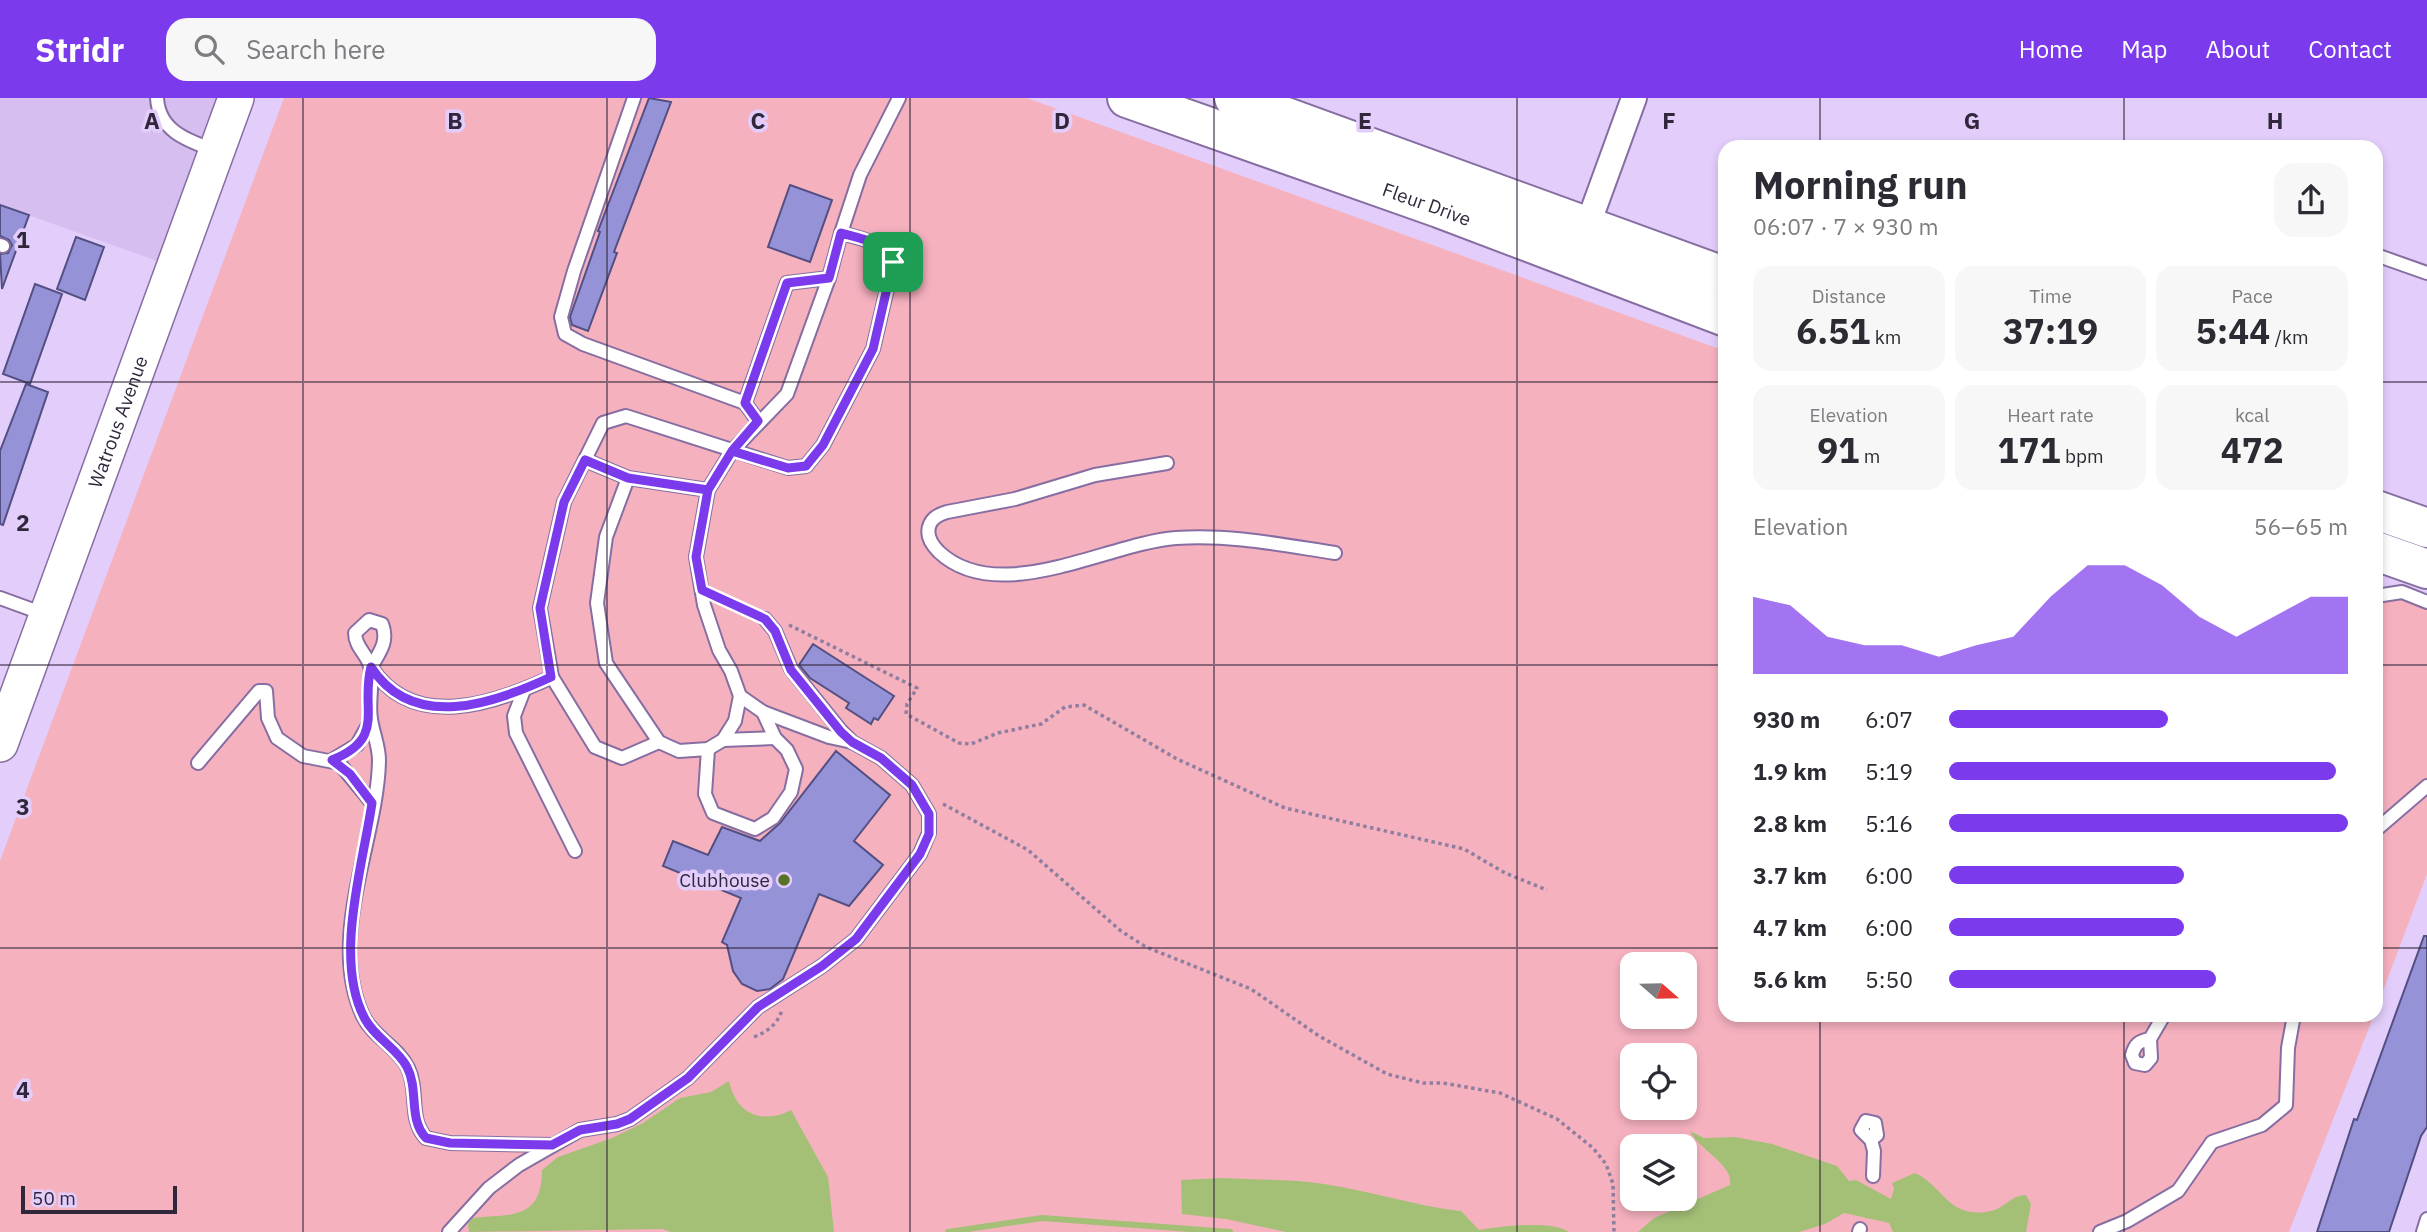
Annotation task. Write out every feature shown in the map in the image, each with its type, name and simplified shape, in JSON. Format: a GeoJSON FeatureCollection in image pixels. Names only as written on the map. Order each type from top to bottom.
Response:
{"type":"FeatureCollection","features":[{"type":"Feature","properties":{"kind":"main road","name":"Fleur Drive"},"geometry":{"type":"LineString","coordinates":[[1127,98],[1537,245],[1718,314]]}},
{"type":"Feature","properties":{"kind":"main road","name":"Fleur Drive"},"geometry":{"type":"LineString","coordinates":[[1234,98],[1718,274]]}},
{"type":"Feature","properties":{"kind":"main road"},"geometry":{"type":"LineString","coordinates":[[2383,512],[2427,528]]}},
{"type":"Feature","properties":{"kind":"main road"},"geometry":{"type":"LineString","coordinates":[[2383,553],[2427,569]]}},
{"type":"Feature","properties":{"kind":"street","name":"Watrous Avenue"},"geometry":{"type":"LineString","coordinates":[[0,744],[236,98]]}},
{"type":"Feature","properties":{"kind":"street"},"geometry":{"type":"LineString","coordinates":[[1537,245],[1587,227],[1634,98]]}},
{"type":"Feature","properties":{"kind":"lane"},"geometry":{"type":"LineString","coordinates":[[157,98],[158,109],[169,128],[186,140],[216,151]]}},
{"type":"Feature","properties":{"kind":"lane"},"geometry":{"type":"LineString","coordinates":[[634,98],[574,271],[561,317],[565,334],[583,344],[745,403],[758,421]]}},
{"type":"Feature","properties":{"kind":"lane"},"geometry":{"type":"LineString","coordinates":[[628,478],[606,537],[597,603],[606,663],[659,742],[679,751],[708,749],[723,740],[735,721],[740,696],[731,671],[719,650],[696,557],[708,490],[732,451],[758,421],[787,394],[829,278],[841,233],[871,149],[899,98]]}},
{"type":"Feature","properties":{"kind":"lane"},"geometry":{"type":"LineString","coordinates":[[659,742],[622,758],[595,747],[551,677],[540,608],[564,502],[603,423],[626,416],[788,468],[806,466],[823,445],[873,349],[893,262],[887,250],[873,242],[841,233]]}},
{"type":"Feature","properties":{"kind":"lane"},"geometry":{"type":"LineString","coordinates":[[2383,257],[2427,273]]}},
{"type":"Feature","properties":{"kind":"lane"},"geometry":{"type":"LineString","coordinates":[[745,403],[787,283],[829,278]]}},
{"type":"Feature","properties":{"kind":"lane"},"geometry":{"type":"LineString","coordinates":[[585,460],[628,478],[708,490]]}},
{"type":"Feature","properties":{"kind":"lane"},"geometry":{"type":"LineString","coordinates":[[1167,463],[1095,475],[1014,499],[939,514],[930,525],[928,537],[935,549],[954,563],[994,573],[1048,571],[1123,548],[1176,538],[1248,539],[1335,553]]}},
{"type":"Feature","properties":{"kind":"lane"},"geometry":{"type":"LineString","coordinates":[[2383,595],[2402,592],[2427,602]]}},
{"type":"Feature","properties":{"kind":"lane"},"geometry":{"type":"LineString","coordinates":[[0,598],[47,615]]}},
{"type":"Feature","properties":{"kind":"lane"},"geometry":{"type":"LineString","coordinates":[[765,619],[775,631],[791,670],[852,742]]}},
{"type":"Feature","properties":{"kind":"lane"},"geometry":{"type":"LineString","coordinates":[[551,677],[524,690],[475,704],[435,706],[393,693],[381,684],[371,667],[371,719],[379,762],[353,898],[352,956],[356,994],[368,1025],[408,1068],[420,1132],[436,1142],[552,1145]]}},
{"type":"Feature","properties":{"kind":"lane"},"geometry":{"type":"LineString","coordinates":[[524,690],[514,716],[516,733],[575,851]]}},
{"type":"Feature","properties":{"kind":"lane"},"geometry":{"type":"LineString","coordinates":[[198,763],[259,691],[266,691],[268,718],[277,738],[303,755],[332,760],[350,774],[372,803]]}},
{"type":"Feature","properties":{"kind":"lane"},"geometry":{"type":"LineString","coordinates":[[449,1232],[489,1188],[552,1145],[580,1130],[617,1124],[645,1110],[688,1078],[758,1007],[822,966],[856,939],[920,854],[929,834],[929,814],[915,788],[881,758],[852,742],[829,737],[763,712],[740,696]]}},
{"type":"Feature","properties":{"kind":"lane"},"geometry":{"type":"LineString","coordinates":[[708,749],[705,794],[713,813],[755,829],[773,818],[791,792],[796,769],[787,750],[775,738],[763,712]]}},
{"type":"Feature","properties":{"kind":"lane"},"geometry":{"type":"LineString","coordinates":[[332,760],[357,745],[371,719]]}},
{"type":"Feature","properties":{"kind":"lane"},"geometry":{"type":"LineString","coordinates":[[723,740],[775,738]]}},
{"type":"Feature","properties":{"kind":"lane"},"geometry":{"type":"LineString","coordinates":[[2383,824],[2427,786]]}},
{"type":"Feature","properties":{"kind":"lane"},"geometry":{"type":"LineString","coordinates":[[2150,1039],[2160,1022]]}},
{"type":"Feature","properties":{"kind":"lane"},"geometry":{"type":"LineString","coordinates":[[2100,1232],[2127,1221],[2178,1191],[2212,1142],[2262,1125],[2286,1105],[2288,1048],[2293,1022]]}},
{"type":"Feature","properties":{"kind":"lane"},"geometry":{"type":"LineString","coordinates":[[1871,1140],[1873,1176]]}},
{"type":"Feature","properties":{"kind":"lane"},"geometry":{"type":"LineString","coordinates":[[2423,1232],[2427,1219]]}},
{"type":"Feature","properties":{"kind":"path"},"geometry":{"type":"LineString","coordinates":[[702,590],[765,619],[790,625],[828,642],[917,688],[907,704],[906,714],[959,743],[971,744],[998,733],[1041,724],[1065,707],[1084,705],[1177,759],[1285,808],[1464,849],[1505,873],[1547,890]]}},
{"type":"Feature","properties":{"kind":"path"},"geometry":{"type":"LineString","coordinates":[[915,788],[1028,850],[1121,931],[1146,947],[1251,989],[1320,1036],[1387,1074],[1423,1083],[1443,1083],[1500,1093],[1557,1119],[1593,1148],[1606,1164],[1613,1184],[1614,1232]]}},
{"type":"Feature","properties":{"kind":"shaded area"},"geometry":{"type":"Polygon","coordinates":[[[0,98],[236,98],[174,267],[0,205],[0,98]]]}},
{"type":"Feature","properties":{"kind":"shaded area"},"geometry":{"type":"Polygon","coordinates":[[[284,98],[1027,98],[1718,348],[1718,1022],[2371,1022],[2289,1232],[0,1232],[0,861],[284,98]]]}},
{"type":"Feature","properties":{"kind":"shaded area"},"geometry":{"type":"Polygon","coordinates":[[[2383,590],[2427,606],[2427,874],[2383,991],[2383,590]]]}},
{"type":"Feature","properties":{"kind":"shaded area"},"geometry":{"type":"Polygon","coordinates":[[[729,1081],[738,1102],[752,1114],[770,1116],[791,1110],[828,1177],[834,1232],[671,1232],[662,1229],[469,1232],[468,1224],[473,1218],[511,1215],[530,1207],[541,1187],[542,1170],[558,1157],[612,1138],[643,1123],[680,1098],[711,1092],[729,1081]]]}},
{"type":"Feature","properties":{"kind":"shaded area"},"geometry":{"type":"Polygon","coordinates":[[[1697,1134],[1704,1138],[1735,1137],[1772,1144],[1837,1166],[1849,1181],[1856,1180],[1891,1199],[1894,1189],[1892,1183],[1915,1173],[1965,1211],[1991,1211],[2016,1197],[2026,1195],[2031,1204],[2026,1232],[1893,1232],[1889,1223],[1844,1213],[1825,1224],[1799,1232],[1638,1232],[1654,1218],[1670,1211],[1697,1211],[1697,1199],[1730,1185],[1727,1171],[1700,1144],[1697,1134]]]}},
{"type":"Feature","properties":{"kind":"shaded area"},"geometry":{"type":"Polygon","coordinates":[[[1181,1180],[1286,1180],[1359,1190],[1461,1211],[1479,1230],[1539,1225],[1569,1232],[1286,1232],[1226,1219],[1182,1214],[1181,1180]]]}},
{"type":"Feature","properties":{"kind":"building"},"geometry":{"type":"Polygon","coordinates":[[[649,98],[671,102],[614,252],[617,253],[588,331],[572,325],[570,317],[600,232],[598,231],[649,98]]]}},
{"type":"Feature","properties":{"kind":"building"},"geometry":{"type":"Polygon","coordinates":[[[790,185],[832,200],[810,262],[768,247],[790,185]]]}},
{"type":"Feature","properties":{"kind":"building"},"geometry":{"type":"Polygon","coordinates":[[[0,205],[29,215],[2,289],[0,254],[8,253],[12,245],[9,240],[0,236],[0,205]]]}},
{"type":"Feature","properties":{"kind":"building"},"geometry":{"type":"Polygon","coordinates":[[[76,237],[104,247],[85,300],[57,289],[76,237]]]}},
{"type":"Feature","properties":{"kind":"building"},"geometry":{"type":"Polygon","coordinates":[[[35,284],[62,294],[30,384],[3,374],[35,284]]]}},
{"type":"Feature","properties":{"kind":"building"},"geometry":{"type":"Polygon","coordinates":[[[26,384],[48,392],[3,525],[0,524],[0,451],[26,384]]]}},
{"type":"Feature","properties":{"kind":"building"},"geometry":{"type":"Polygon","coordinates":[[[813,644],[894,696],[878,720],[874,718],[871,724],[846,708],[849,703],[810,678],[799,665],[813,644]]]}},
{"type":"Feature","properties":{"kind":"building","name":"Clubhouse"},"geometry":{"type":"Polygon","coordinates":[[[836,751],[890,795],[854,841],[883,865],[849,906],[819,894],[783,979],[770,989],[757,991],[742,984],[733,971],[727,945],[722,942],[741,898],[663,866],[673,841],[708,855],[722,827],[760,841],[780,823],[836,751]]]}},
{"type":"Feature","properties":{"kind":"building"},"geometry":{"type":"Polygon","coordinates":[[[2424,936],[2427,936],[2427,1127],[2421,1136],[2389,1232],[2317,1232],[2354,1119],[2357,1120],[2424,936]]]}},
{"type":"Feature","properties":{"kind":"waterway"},"geometry":{"type":"LineString","coordinates":[[948,1232],[1042,1218],[1230,1232]]}},
{"type":"Feature","properties":{"kind":"place","name":"Clubhouse"},"geometry":{"type":"Point","coordinates":[784,880]}},
{"type":"Feature","properties":{"kind":"route"},"geometry":{"type":"LineString","coordinates":[[893,262],[873,349],[823,445],[806,466],[788,468],[732,451],[708,490],[696,557],[702,590],[765,619],[775,631],[791,670],[841,732],[852,742],[881,758],[912,785],[929,814],[929,834],[920,854],[905,870],[873,919],[856,939],[822,966],[758,1007],[725,1037],[688,1078],[630,1119],[580,1130],[552,1145],[450,1143],[426,1138],[417,1125],[408,1068],[368,1025],[359,1006],[354,984],[353,898],[368,834],[372,803],[350,774],[332,760],[343,756],[357,745],[369,727],[371,667],[381,684],[393,693],[419,704],[435,706],[490,701],[524,690],[551,677],[540,608],[564,502],[585,460],[628,478],[708,490],[732,451],[758,421],[745,403],[787,283],[829,278],[841,233],[873,242],[887,250],[893,262]]}}]}
